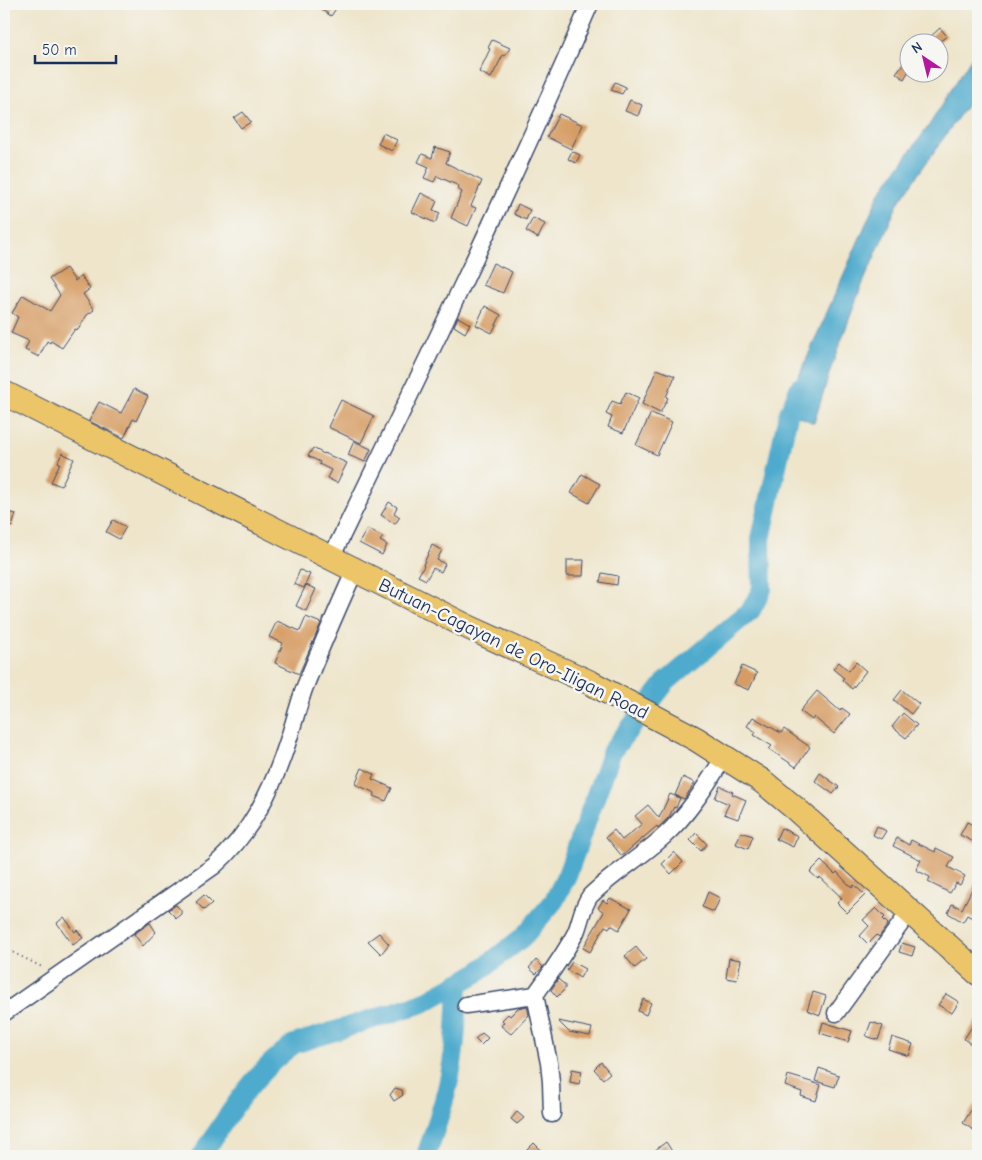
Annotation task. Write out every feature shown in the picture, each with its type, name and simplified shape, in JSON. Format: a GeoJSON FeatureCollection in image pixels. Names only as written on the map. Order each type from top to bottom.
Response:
{"type":"FeatureCollection","features":[{"type":"Feature","properties":{"kind":"highway","name":"Butuan-Cagayan de Oro-Iligan Road"},"geometry":{"type":"LineString","coordinates":[[4,393],[468,627],[591,683],[696,739],[762,781],[798,810],[978,973]]}},
{"type":"Feature","properties":{"kind":"street"},"geometry":{"type":"LineString","coordinates":[[331,558],[452,309],[542,114],[590,4]]}},
{"type":"Feature","properties":{"kind":"street"},"geometry":{"type":"LineString","coordinates":[[4,1013],[214,866],[243,836],[257,814],[276,776],[304,691],[355,570]]}},
{"type":"Feature","properties":{"kind":"street"},"geometry":{"type":"LineString","coordinates":[[552,1114],[549,1063],[535,995],[572,940],[590,896],[663,838],[678,823],[703,791],[724,757]]}},
{"type":"Feature","properties":{"kind":"street"},"geometry":{"type":"LineString","coordinates":[[836,1013],[910,911]]}},
{"type":"Feature","properties":{"kind":"street"},"geometry":{"type":"LineString","coordinates":[[466,1005],[535,995]]}},
{"type":"Feature","properties":{"kind":"path"},"geometry":{"type":"LineString","coordinates":[[4,948],[58,976]]}},
{"type":"Feature","properties":{"kind":"water"},"geometry":{"type":"Polygon","coordinates":[[[978,47],[978,89],[898,203],[860,290],[831,368],[814,423],[784,410],[880,192],[928,127],[978,47]]]}},
{"type":"Feature","properties":{"kind":"building"},"geometry":{"type":"Polygon","coordinates":[[[326,4],[339,4],[331,16],[322,10],[326,4]]]}},
{"type":"Feature","properties":{"kind":"building"},"geometry":{"type":"Polygon","coordinates":[[[940,28],[944,32],[936,32],[940,28]]]}},
{"type":"Feature","properties":{"kind":"building"},"geometry":{"type":"Polygon","coordinates":[[[492,40],[510,48],[505,56],[503,55],[491,78],[479,72],[490,49],[488,48],[492,40]]]}},
{"type":"Feature","properties":{"kind":"building"},"geometry":{"type":"Polygon","coordinates":[[[900,68],[900,76],[896,73],[900,68]]]}},
{"type":"Feature","properties":{"kind":"building"},"geometry":{"type":"Polygon","coordinates":[[[615,82],[626,87],[622,94],[611,90],[615,82]]]}},
{"type":"Feature","properties":{"kind":"building"},"geometry":{"type":"Polygon","coordinates":[[[630,100],[642,105],[638,116],[625,111],[630,100]]]}},
{"type":"Feature","properties":{"kind":"building"},"geometry":{"type":"Polygon","coordinates":[[[243,112],[251,122],[241,128],[234,118],[243,112]]]}},
{"type":"Feature","properties":{"kind":"building"},"geometry":{"type":"Polygon","coordinates":[[[559,114],[583,125],[571,149],[547,137],[559,114]]]}},
{"type":"Feature","properties":{"kind":"building"},"geometry":{"type":"Polygon","coordinates":[[[383,133],[397,140],[392,151],[378,144],[383,133]]]}},
{"type":"Feature","properties":{"kind":"building"},"geometry":{"type":"Polygon","coordinates":[[[435,147],[450,152],[446,163],[482,181],[471,206],[476,208],[468,226],[451,218],[462,192],[458,189],[459,186],[437,176],[434,182],[424,178],[429,167],[418,162],[422,154],[432,158],[435,147]]]}},
{"type":"Feature","properties":{"kind":"building"},"geometry":{"type":"Polygon","coordinates":[[[572,151],[580,155],[576,163],[568,159],[572,151]]]}},
{"type":"Feature","properties":{"kind":"building"},"geometry":{"type":"Polygon","coordinates":[[[421,193],[437,201],[433,210],[440,213],[435,223],[412,212],[421,193]]]}},
{"type":"Feature","properties":{"kind":"building"},"geometry":{"type":"Polygon","coordinates":[[[518,204],[530,210],[526,220],[514,214],[518,204]]]}},
{"type":"Feature","properties":{"kind":"building"},"geometry":{"type":"Polygon","coordinates":[[[533,218],[545,224],[538,238],[526,231],[533,218]]]}},
{"type":"Feature","properties":{"kind":"building"},"geometry":{"type":"Polygon","coordinates":[[[493,263],[512,272],[503,293],[483,285],[493,263]]]}},
{"type":"Feature","properties":{"kind":"building"},"geometry":{"type":"Polygon","coordinates":[[[66,268],[75,281],[81,276],[90,289],[83,294],[94,310],[87,315],[78,330],[75,329],[62,348],[51,341],[50,343],[47,341],[39,357],[25,350],[29,341],[11,333],[18,317],[12,313],[23,295],[50,311],[60,295],[49,279],[66,268]]]}},
{"type":"Feature","properties":{"kind":"building"},"geometry":{"type":"Polygon","coordinates":[[[485,306],[501,315],[492,333],[476,325],[485,306]]]}},
{"type":"Feature","properties":{"kind":"building"},"geometry":{"type":"Polygon","coordinates":[[[458,317],[470,324],[465,333],[454,326],[458,317]]]}},
{"type":"Feature","properties":{"kind":"building"},"geometry":{"type":"Polygon","coordinates":[[[657,369],[675,376],[666,397],[668,398],[660,413],[642,404],[657,369]]]}},
{"type":"Feature","properties":{"kind":"building"},"geometry":{"type":"Polygon","coordinates":[[[134,389],[148,396],[136,421],[133,419],[124,438],[89,421],[99,402],[121,413],[134,389]]]}},
{"type":"Feature","properties":{"kind":"building"},"geometry":{"type":"Polygon","coordinates":[[[626,392],[639,398],[623,433],[608,427],[612,417],[606,414],[612,401],[620,404],[626,392]]]}},
{"type":"Feature","properties":{"kind":"building"},"geometry":{"type":"Polygon","coordinates":[[[341,400],[374,416],[361,443],[328,427],[341,400]]]}},
{"type":"Feature","properties":{"kind":"building"},"geometry":{"type":"Polygon","coordinates":[[[651,413],[672,422],[657,455],[636,445],[651,413]]]}},
{"type":"Feature","properties":{"kind":"building"},"geometry":{"type":"Polygon","coordinates":[[[354,441],[371,449],[365,462],[348,455],[354,441]]]}},
{"type":"Feature","properties":{"kind":"building"},"geometry":{"type":"Polygon","coordinates":[[[313,448],[347,463],[337,483],[327,478],[331,470],[308,456],[313,448]]]}},
{"type":"Feature","properties":{"kind":"building"},"geometry":{"type":"Polygon","coordinates":[[[62,453],[74,459],[61,486],[51,482],[60,463],[58,462],[62,453]]]}},
{"type":"Feature","properties":{"kind":"building"},"geometry":{"type":"Polygon","coordinates":[[[582,474],[600,484],[589,503],[571,493],[582,474]]]}},
{"type":"Feature","properties":{"kind":"building"},"geometry":{"type":"Polygon","coordinates":[[[389,502],[397,507],[394,513],[400,517],[395,524],[381,515],[389,502]]]}},
{"type":"Feature","properties":{"kind":"building"},"geometry":{"type":"Polygon","coordinates":[[[4,511],[16,514],[12,527],[4,524],[4,511]]]}},
{"type":"Feature","properties":{"kind":"building"},"geometry":{"type":"Polygon","coordinates":[[[113,520],[126,527],[119,539],[106,532],[113,520]]]}},
{"type":"Feature","properties":{"kind":"building"},"geometry":{"type":"Polygon","coordinates":[[[367,529],[383,537],[380,541],[387,545],[382,555],[359,543],[367,529]]]}},
{"type":"Feature","properties":{"kind":"building"},"geometry":{"type":"Polygon","coordinates":[[[432,545],[442,550],[437,560],[445,564],[441,572],[433,568],[426,580],[418,576],[432,545]]]}},
{"type":"Feature","properties":{"kind":"building"},"geometry":{"type":"Polygon","coordinates":[[[567,560],[584,560],[583,576],[567,576],[567,560]]]}},
{"type":"Feature","properties":{"kind":"building"},"geometry":{"type":"Polygon","coordinates":[[[300,570],[310,574],[304,588],[294,584],[300,570]]]}},
{"type":"Feature","properties":{"kind":"building"},"geometry":{"type":"Polygon","coordinates":[[[602,573],[618,576],[617,585],[600,582],[602,573]]]}},
{"type":"Feature","properties":{"kind":"building"},"geometry":{"type":"Polygon","coordinates":[[[306,585],[316,589],[306,611],[296,606],[306,585]]]}},
{"type":"Feature","properties":{"kind":"building"},"geometry":{"type":"Polygon","coordinates":[[[306,617],[321,623],[299,674],[275,663],[283,643],[269,637],[277,621],[300,631],[306,617]]]}},
{"type":"Feature","properties":{"kind":"building"},"geometry":{"type":"Polygon","coordinates":[[[839,662],[849,671],[856,662],[866,671],[852,689],[842,680],[844,678],[833,669],[839,662]]]}},
{"type":"Feature","properties":{"kind":"building"},"geometry":{"type":"Polygon","coordinates":[[[742,666],[757,673],[749,690],[734,684],[742,666]]]}},
{"type":"Feature","properties":{"kind":"building"},"geometry":{"type":"Polygon","coordinates":[[[902,690],[919,704],[911,714],[894,700],[902,690]]]}},
{"type":"Feature","properties":{"kind":"building"},"geometry":{"type":"Polygon","coordinates":[[[817,691],[840,711],[842,708],[850,714],[834,734],[814,717],[812,720],[800,711],[817,691]]]}},
{"type":"Feature","properties":{"kind":"building"},"geometry":{"type":"Polygon","coordinates":[[[903,713],[917,725],[906,738],[892,727],[903,713]]]}},
{"type":"Feature","properties":{"kind":"building"},"geometry":{"type":"Polygon","coordinates":[[[753,717],[781,733],[784,729],[810,747],[796,767],[769,749],[772,746],[754,735],[756,732],[747,726],[753,717]]]}},
{"type":"Feature","properties":{"kind":"building"},"geometry":{"type":"Polygon","coordinates":[[[362,768],[374,774],[372,779],[392,788],[386,801],[373,796],[375,793],[355,784],[362,768]]]}},
{"type":"Feature","properties":{"kind":"building"},"geometry":{"type":"Polygon","coordinates":[[[820,773],[839,787],[833,794],[815,781],[820,773]]]}},
{"type":"Feature","properties":{"kind":"building"},"geometry":{"type":"Polygon","coordinates":[[[683,777],[695,783],[684,799],[675,795],[683,777]]]}},
{"type":"Feature","properties":{"kind":"building"},"geometry":{"type":"Polygon","coordinates":[[[720,786],[746,800],[738,819],[724,814],[729,804],[715,798],[720,786]]]}},
{"type":"Feature","properties":{"kind":"building"},"geometry":{"type":"Polygon","coordinates":[[[670,794],[680,798],[676,808],[674,807],[669,817],[658,828],[657,826],[622,856],[606,837],[614,830],[622,840],[642,824],[635,816],[648,805],[659,818],[670,794]]]}},
{"type":"Feature","properties":{"kind":"building"},"geometry":{"type":"Polygon","coordinates":[[[967,822],[978,827],[978,844],[960,835],[967,822]]]}},
{"type":"Feature","properties":{"kind":"building"},"geometry":{"type":"Polygon","coordinates":[[[877,826],[886,831],[881,839],[873,835],[877,826]]]}},
{"type":"Feature","properties":{"kind":"building"},"geometry":{"type":"Polygon","coordinates":[[[781,828],[798,836],[793,847],[776,839],[781,828]]]}},
{"type":"Feature","properties":{"kind":"building"},"geometry":{"type":"Polygon","coordinates":[[[741,832],[753,836],[748,849],[736,844],[741,832]]]}},
{"type":"Feature","properties":{"kind":"building"},"geometry":{"type":"Polygon","coordinates":[[[696,833],[707,844],[701,851],[690,840],[696,833]]]}},
{"type":"Feature","properties":{"kind":"building"},"geometry":{"type":"Polygon","coordinates":[[[897,838],[909,845],[911,840],[935,852],[936,848],[954,857],[948,867],[965,876],[960,885],[956,883],[950,893],[928,882],[930,877],[916,870],[921,860],[893,846],[897,838]]]}},
{"type":"Feature","properties":{"kind":"building"},"geometry":{"type":"Polygon","coordinates":[[[674,852],[683,862],[671,874],[662,864],[674,852]]]}},
{"type":"Feature","properties":{"kind":"building"},"geometry":{"type":"Polygon","coordinates":[[[821,861],[835,874],[837,872],[852,888],[854,885],[865,895],[847,913],[837,903],[842,898],[820,877],[818,879],[810,872],[821,861]]]}},
{"type":"Feature","properties":{"kind":"building"},"geometry":{"type":"Polygon","coordinates":[[[978,877],[978,921],[967,915],[963,922],[948,913],[952,904],[962,909],[978,877]]]}},
{"type":"Feature","properties":{"kind":"building"},"geometry":{"type":"Polygon","coordinates":[[[708,892],[720,898],[714,912],[702,907],[708,892]]]}},
{"type":"Feature","properties":{"kind":"building"},"geometry":{"type":"Polygon","coordinates":[[[204,895],[212,903],[204,910],[196,902],[204,895]]]}},
{"type":"Feature","properties":{"kind":"building"},"geometry":{"type":"Polygon","coordinates":[[[610,898],[631,909],[619,930],[611,925],[609,928],[605,926],[590,952],[583,948],[604,912],[598,908],[603,900],[607,903],[610,898]]]}},
{"type":"Feature","properties":{"kind":"building"},"geometry":{"type":"Polygon","coordinates":[[[176,905],[181,910],[181,914],[176,918],[168,910],[176,905]]]}},
{"type":"Feature","properties":{"kind":"building"},"geometry":{"type":"Polygon","coordinates":[[[876,908],[885,917],[883,919],[888,924],[879,937],[877,935],[868,944],[860,936],[869,926],[863,920],[876,908]]]}},
{"type":"Feature","properties":{"kind":"building"},"geometry":{"type":"Polygon","coordinates":[[[64,917],[75,932],[77,930],[83,938],[73,945],[57,923],[64,917]]]}},
{"type":"Feature","properties":{"kind":"building"},"geometry":{"type":"Polygon","coordinates":[[[150,923],[156,932],[143,946],[134,934],[150,923]]]}},
{"type":"Feature","properties":{"kind":"building"},"geometry":{"type":"Polygon","coordinates":[[[379,933],[389,944],[381,954],[368,941],[379,933]]]}},
{"type":"Feature","properties":{"kind":"building"},"geometry":{"type":"Polygon","coordinates":[[[902,943],[915,947],[912,956],[899,952],[902,943]]]}},
{"type":"Feature","properties":{"kind":"building"},"geometry":{"type":"Polygon","coordinates":[[[636,947],[646,959],[635,968],[625,956],[636,947]]]}},
{"type":"Feature","properties":{"kind":"building"},"geometry":{"type":"Polygon","coordinates":[[[729,958],[741,960],[737,980],[726,978],[729,958]]]}},
{"type":"Feature","properties":{"kind":"building"},"geometry":{"type":"Polygon","coordinates":[[[536,960],[543,967],[536,974],[529,968],[536,960]]]}},
{"type":"Feature","properties":{"kind":"building"},"geometry":{"type":"Polygon","coordinates":[[[572,962],[585,969],[580,978],[567,970],[572,962]]]}},
{"type":"Feature","properties":{"kind":"building"},"geometry":{"type":"Polygon","coordinates":[[[558,979],[565,985],[565,989],[557,997],[551,990],[558,979]]]}},
{"type":"Feature","properties":{"kind":"building"},"geometry":{"type":"Polygon","coordinates":[[[813,992],[826,996],[820,1015],[807,1010],[813,992]]]}},
{"type":"Feature","properties":{"kind":"building"},"geometry":{"type":"Polygon","coordinates":[[[946,994],[959,1002],[952,1013],[938,1005],[946,994]]]}},
{"type":"Feature","properties":{"kind":"building"},"geometry":{"type":"Polygon","coordinates":[[[643,999],[651,1003],[646,1015],[638,1011],[643,999]]]}},
{"type":"Feature","properties":{"kind":"building"},"geometry":{"type":"Polygon","coordinates":[[[527,1006],[529,1015],[511,1034],[501,1026],[504,1022],[502,1020],[508,1014],[510,1016],[518,1008],[527,1006]]]}},
{"type":"Feature","properties":{"kind":"building"},"geometry":{"type":"Polygon","coordinates":[[[978,1017],[978,1033],[971,1044],[964,1039],[978,1017]]]}},
{"type":"Feature","properties":{"kind":"building"},"geometry":{"type":"Polygon","coordinates":[[[558,1021],[592,1028],[590,1036],[569,1032],[558,1021]]]}},
{"type":"Feature","properties":{"kind":"building"},"geometry":{"type":"Polygon","coordinates":[[[823,1022],[852,1031],[848,1042],[820,1033],[823,1022]]]}},
{"type":"Feature","properties":{"kind":"building"},"geometry":{"type":"Polygon","coordinates":[[[871,1022],[883,1026],[878,1040],[866,1036],[871,1022]]]}},
{"type":"Feature","properties":{"kind":"building"},"geometry":{"type":"Polygon","coordinates":[[[482,1033],[488,1038],[481,1045],[475,1039],[482,1033]]]}},
{"type":"Feature","properties":{"kind":"building"},"geometry":{"type":"Polygon","coordinates":[[[892,1037],[913,1044],[909,1056],[888,1049],[892,1037]]]}},
{"type":"Feature","properties":{"kind":"building"},"geometry":{"type":"Polygon","coordinates":[[[601,1062],[610,1073],[603,1079],[594,1069],[601,1062]]]}},
{"type":"Feature","properties":{"kind":"building"},"geometry":{"type":"Polygon","coordinates":[[[819,1068],[839,1075],[835,1087],[815,1081],[819,1068]]]}},
{"type":"Feature","properties":{"kind":"building"},"geometry":{"type":"Polygon","coordinates":[[[572,1069],[582,1071],[579,1084],[570,1082],[572,1069]]]}},
{"type":"Feature","properties":{"kind":"building"},"geometry":{"type":"Polygon","coordinates":[[[788,1075],[821,1085],[816,1101],[801,1096],[802,1092],[785,1086],[788,1075]]]}},
{"type":"Feature","properties":{"kind":"building"},"geometry":{"type":"Polygon","coordinates":[[[395,1088],[402,1090],[403,1095],[394,1101],[390,1095],[395,1088]]]}},
{"type":"Feature","properties":{"kind":"building"},"geometry":{"type":"Polygon","coordinates":[[[978,1099],[978,1133],[963,1123],[978,1099]]]}},
{"type":"Feature","properties":{"kind":"building"},"geometry":{"type":"Polygon","coordinates":[[[517,1112],[524,1118],[517,1124],[511,1119],[517,1112]]]}},
{"type":"Feature","properties":{"kind":"building"},"geometry":{"type":"Polygon","coordinates":[[[666,1142],[675,1156],[657,1156],[654,1151],[666,1142]]]}},
{"type":"Feature","properties":{"kind":"building"},"geometry":{"type":"Polygon","coordinates":[[[534,1143],[542,1151],[537,1156],[521,1156],[534,1143]]]}},
{"type":"Feature","properties":{"kind":"waterway"},"geometry":{"type":"LineString","coordinates":[[202,1156],[232,1110],[254,1081],[294,1044],[423,1003],[477,973],[523,937],[554,901],[567,875],[612,751],[666,682],[751,610],[762,589],[761,539],[788,415],[800,387]]}},
{"type":"Feature","properties":{"kind":"waterway"},"geometry":{"type":"LineString","coordinates":[[426,1156],[443,1106],[450,1075],[455,1041],[458,983]]}}]}
